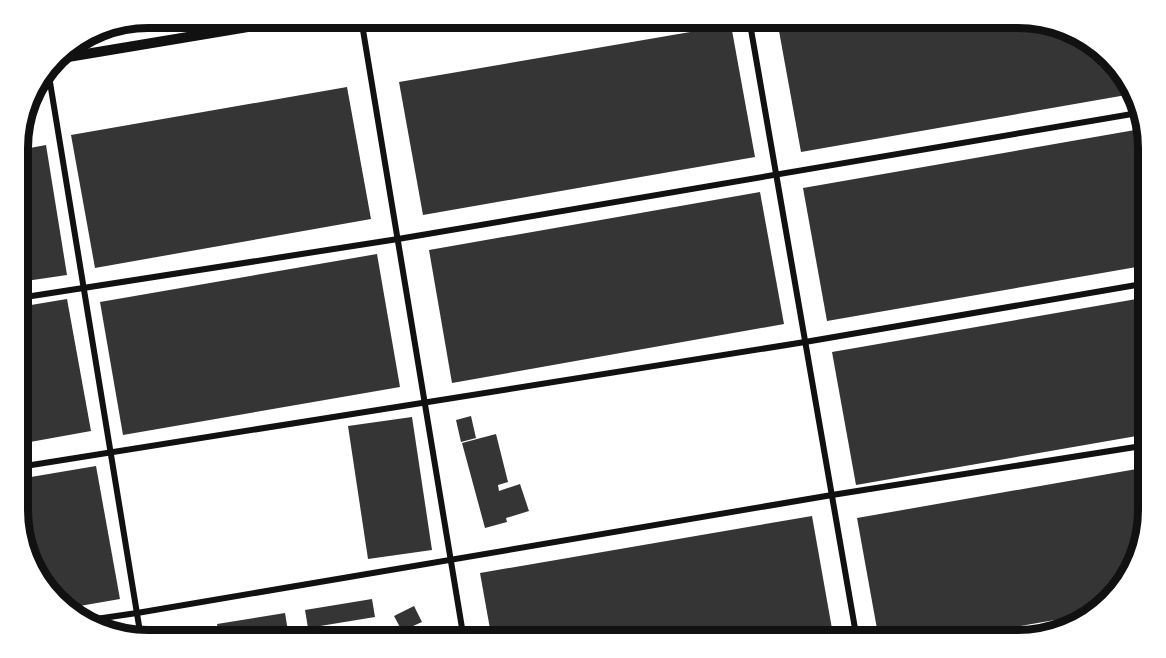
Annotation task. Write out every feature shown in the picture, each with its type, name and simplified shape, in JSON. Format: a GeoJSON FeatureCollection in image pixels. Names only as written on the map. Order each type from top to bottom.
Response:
{"type":"FeatureCollection","features":[{"type":"Feature","properties":{"kind":"street"},"geometry":{"type":"LineString","coordinates":[[71,56],[242,28]]}},
{"type":"Feature","properties":{"kind":"street"},"geometry":{"type":"LineString","coordinates":[[363,28],[463,630]]}},
{"type":"Feature","properties":{"kind":"street"},"geometry":{"type":"LineString","coordinates":[[751,28],[855,629]]}},
{"type":"Feature","properties":{"kind":"street"},"geometry":{"type":"LineString","coordinates":[[50,81],[140,629]]}},
{"type":"Feature","properties":{"kind":"street"},"geometry":{"type":"LineString","coordinates":[[28,297],[398,239],[1132,113]]}},
{"type":"Feature","properties":{"kind":"street"},"geometry":{"type":"LineString","coordinates":[[28,466],[805,342],[1137,285]]}},
{"type":"Feature","properties":{"kind":"street"},"geometry":{"type":"LineString","coordinates":[[100,618],[832,495],[1137,447]]}},
{"type":"Feature","properties":{"kind":"building"},"geometry":{"type":"Polygon","coordinates":[[[714,28],[732,28],[755,157],[423,215],[399,82],[714,28]]]}},
{"type":"Feature","properties":{"kind":"building"},"geometry":{"type":"Polygon","coordinates":[[[778,28],[1017,28],[1033,30],[1063,38],[1090,53],[1113,76],[1124,95],[801,152],[778,28]]]}},
{"type":"Feature","properties":{"kind":"building"},"geometry":{"type":"Polygon","coordinates":[[[347,87],[371,219],[95,268],[71,135],[347,87]]]}},
{"type":"Feature","properties":{"kind":"building"},"geometry":{"type":"Polygon","coordinates":[[[1135,130],[1137,141],[1137,267],[827,321],[803,188],[1135,130]]]}},
{"type":"Feature","properties":{"kind":"building"},"geometry":{"type":"Polygon","coordinates":[[[46,145],[67,275],[28,281],[28,148],[46,145]]]}},
{"type":"Feature","properties":{"kind":"building"},"geometry":{"type":"Polygon","coordinates":[[[760,192],[784,324],[452,383],[429,250],[760,192]]]}},
{"type":"Feature","properties":{"kind":"building"},"geometry":{"type":"Polygon","coordinates":[[[377,254],[400,387],[123,435],[100,302],[377,254]]]}},
{"type":"Feature","properties":{"kind":"building"},"geometry":{"type":"Polygon","coordinates":[[[67,299],[91,431],[28,442],[28,306],[67,299]]]}},
{"type":"Feature","properties":{"kind":"building"},"geometry":{"type":"Polygon","coordinates":[[[1137,299],[1137,436],[856,485],[832,352],[1137,299]]]}},
{"type":"Feature","properties":{"kind":"building"},"geometry":{"type":"Polygon","coordinates":[[[471,416],[476,438],[461,442],[456,420],[471,416]]]}},
{"type":"Feature","properties":{"kind":"building"},"geometry":{"type":"Polygon","coordinates":[[[412,417],[432,550],[368,559],[348,426],[412,417]]]}},
{"type":"Feature","properties":{"kind":"building"},"geometry":{"type":"Polygon","coordinates":[[[496,434],[508,482],[498,485],[499,491],[520,484],[529,511],[506,518],[507,522],[485,528],[462,443],[496,434]]]}},
{"type":"Feature","properties":{"kind":"building"},"geometry":{"type":"Polygon","coordinates":[[[96,466],[120,599],[78,606],[58,589],[45,569],[33,540],[28,509],[28,477],[96,466]]]}},
{"type":"Feature","properties":{"kind":"building"},"geometry":{"type":"Polygon","coordinates":[[[1137,469],[1137,517],[1128,555],[1113,582],[1097,600],[1069,618],[1003,629],[877,629],[857,518],[1137,469]]]}},
{"type":"Feature","properties":{"kind":"building"},"geometry":{"type":"Polygon","coordinates":[[[812,516],[832,629],[490,630],[480,573],[812,516]]]}},
{"type":"Feature","properties":{"kind":"building"},"geometry":{"type":"Polygon","coordinates":[[[372,599],[375,617],[308,628],[305,610],[372,599]]]}},
{"type":"Feature","properties":{"kind":"building"},"geometry":{"type":"Polygon","coordinates":[[[414,606],[422,622],[401,630],[394,616],[414,606]]]}},
{"type":"Feature","properties":{"kind":"building"},"geometry":{"type":"Polygon","coordinates":[[[285,613],[288,630],[218,630],[217,624],[285,613]]]}}]}
